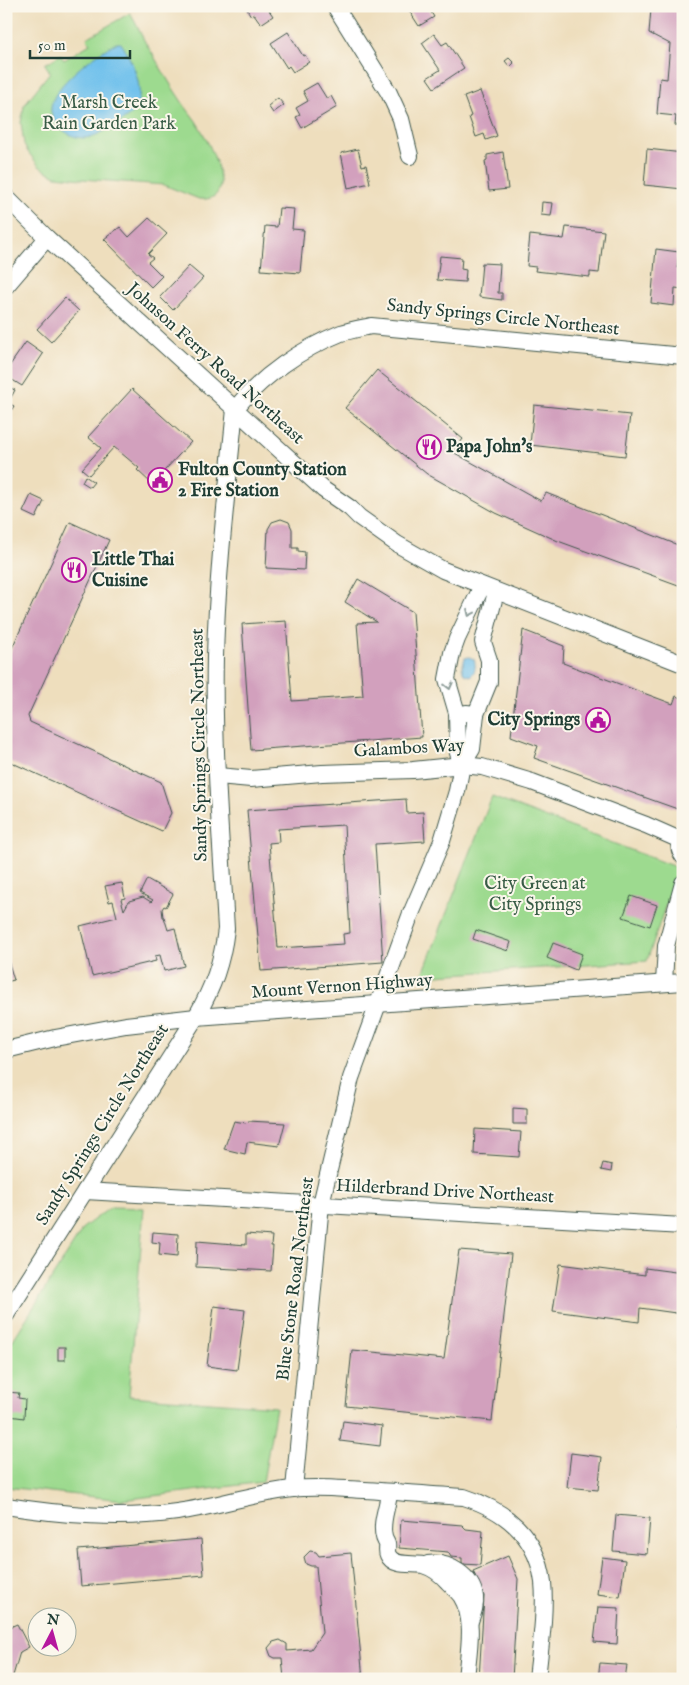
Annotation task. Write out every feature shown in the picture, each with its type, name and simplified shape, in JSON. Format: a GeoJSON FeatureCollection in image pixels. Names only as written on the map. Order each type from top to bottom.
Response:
{"type":"FeatureCollection","features":[{"type":"Feature","properties":{"kind":"street"},"geometry":{"type":"LineString","coordinates":[[335,6],[390,93],[401,119],[410,156]]}},
{"type":"Feature","properties":{"kind":"street","name":"Johnson Ferry Road Northeast"},"geometry":{"type":"LineString","coordinates":[[6,196],[47,238],[324,490],[397,544],[443,570],[683,664]]}},
{"type":"Feature","properties":{"kind":"street"},"geometry":{"type":"LineString","coordinates":[[6,286],[47,238]]}},
{"type":"Feature","properties":{"kind":"street","name":"Sandy Springs Circle Northeast"},"geometry":{"type":"LineString","coordinates":[[6,1315],[196,1017],[217,976],[226,929],[218,776],[215,658],[218,578],[235,409],[249,392],[276,369],[342,333],[372,326],[683,356]]}},
{"type":"Feature","properties":{"kind":"street","name":"Blue Stone Road Northeast"},"geometry":{"type":"LineString","coordinates":[[462,765],[458,753],[457,713],[447,679],[457,639],[489,589]]}},
{"type":"Feature","properties":{"kind":"street","name":"Blue Stone Road Northeast"},"geometry":{"type":"LineString","coordinates":[[294,1489],[321,1204],[351,1078],[410,916],[442,841],[457,791],[462,765],[472,749],[476,714],[489,682],[489,660],[483,642],[489,589]]}},
{"type":"Feature","properties":{"kind":"street"},"geometry":{"type":"LineString","coordinates":[[457,639],[483,642]]}},
{"type":"Feature","properties":{"kind":"street"},"geometry":{"type":"LineString","coordinates":[[457,713],[476,714]]}},
{"type":"Feature","properties":{"kind":"street","name":"Galambos Way"},"geometry":{"type":"LineString","coordinates":[[218,776],[251,779],[413,770],[462,765],[482,767],[532,782],[646,825],[682,844]]}},
{"type":"Feature","properties":{"kind":"street"},"geometry":{"type":"LineString","coordinates":[[664,983],[666,946],[683,883]]}},
{"type":"Feature","properties":{"kind":"street","name":"Mount Vernon Highway"},"geometry":{"type":"LineString","coordinates":[[6,1050],[55,1038],[126,1025],[196,1017],[683,982]]}},
{"type":"Feature","properties":{"kind":"street","name":"Hilderbrand Drive Northeast"},"geometry":{"type":"LineString","coordinates":[[85,1191],[683,1226]]}},
{"type":"Feature","properties":{"kind":"street"},"geometry":{"type":"LineString","coordinates":[[6,1506],[64,1514],[145,1516],[179,1512],[266,1493],[294,1489],[329,1488],[388,1499],[464,1497],[484,1503],[514,1524],[533,1551],[539,1566],[543,1581],[544,1597],[537,1679]]}},
{"type":"Feature","properties":{"kind":"street"},"geometry":{"type":"LineString","coordinates":[[388,1499],[392,1538],[387,1544],[387,1554],[391,1560],[402,1564],[423,1565],[438,1572],[461,1596],[470,1622],[466,1679]]}},
{"type":"Feature","properties":{"kind":"green space","name":"Marsh Creek Rain Garden Park"},"geometry":{"type":"Polygon","coordinates":[[[130,13],[170,84],[207,140],[218,168],[220,180],[218,191],[212,197],[199,199],[164,185],[56,176],[39,166],[24,144],[21,123],[24,106],[50,72],[45,64],[60,55],[64,60],[90,44],[87,38],[130,13]]]}},
{"type":"Feature","properties":{"kind":"green space","name":"City Green at City Springs"},"geometry":{"type":"Polygon","coordinates":[[[492,797],[678,868],[647,961],[422,976],[492,797]]]}},
{"type":"Feature","properties":{"kind":"green space"},"geometry":{"type":"Polygon","coordinates":[[[111,1207],[144,1208],[129,1396],[276,1407],[263,1482],[122,1500],[6,1487],[6,1351],[84,1227],[111,1207]]]}},
{"type":"Feature","properties":{"kind":"water"},"geometry":{"type":"Polygon","coordinates":[[[116,43],[121,43],[134,68],[139,88],[139,98],[136,106],[131,114],[95,136],[84,138],[69,134],[59,127],[51,110],[58,91],[76,71],[116,43]]]}},
{"type":"Feature","properties":{"kind":"water"},"geometry":{"type":"Polygon","coordinates":[[[465,658],[474,659],[475,666],[470,676],[464,674],[462,668],[465,658]]]}},
{"type":"Feature","properties":{"kind":"building"},"geometry":{"type":"Polygon","coordinates":[[[245,6],[266,6],[273,16],[261,24],[254,14],[251,16],[245,6]]]}},
{"type":"Feature","properties":{"kind":"building"},"geometry":{"type":"Polygon","coordinates":[[[406,6],[427,6],[434,17],[419,26],[406,6]]]}},
{"type":"Feature","properties":{"kind":"building"},"geometry":{"type":"Polygon","coordinates":[[[651,9],[683,12],[683,126],[675,125],[676,116],[657,114],[660,78],[667,79],[670,44],[649,33],[651,9]]]}},
{"type":"Feature","properties":{"kind":"building"},"geometry":{"type":"Polygon","coordinates":[[[288,32],[309,62],[293,72],[289,66],[287,68],[271,43],[288,32]]]}},
{"type":"Feature","properties":{"kind":"building"},"geometry":{"type":"Polygon","coordinates":[[[434,34],[442,45],[447,42],[464,68],[434,88],[427,78],[440,70],[422,43],[434,34]]]}},
{"type":"Feature","properties":{"kind":"building"},"geometry":{"type":"Polygon","coordinates":[[[509,58],[514,63],[510,67],[505,61],[509,58]]]}},
{"type":"Feature","properties":{"kind":"building"},"geometry":{"type":"Polygon","coordinates":[[[317,83],[327,99],[331,96],[337,107],[302,128],[296,117],[300,115],[296,108],[308,101],[303,91],[317,83]]]}},
{"type":"Feature","properties":{"kind":"building"},"geometry":{"type":"Polygon","coordinates":[[[480,91],[497,136],[486,140],[484,134],[476,137],[464,97],[480,91]]]}},
{"type":"Feature","properties":{"kind":"building"},"geometry":{"type":"Polygon","coordinates":[[[278,98],[284,105],[273,113],[268,106],[278,98]]]}},
{"type":"Feature","properties":{"kind":"building"},"geometry":{"type":"Polygon","coordinates":[[[358,149],[362,166],[366,165],[370,183],[348,188],[341,153],[358,149]]]}},
{"type":"Feature","properties":{"kind":"building"},"geometry":{"type":"Polygon","coordinates":[[[647,149],[683,153],[683,189],[644,185],[647,149]]]}},
{"type":"Feature","properties":{"kind":"building"},"geometry":{"type":"Polygon","coordinates":[[[503,152],[508,189],[489,191],[485,161],[487,160],[487,155],[503,152]]]}},
{"type":"Feature","properties":{"kind":"building"},"geometry":{"type":"Polygon","coordinates":[[[542,202],[553,203],[551,216],[541,215],[542,202]]]}},
{"type":"Feature","properties":{"kind":"building"},"geometry":{"type":"Polygon","coordinates":[[[279,208],[294,209],[292,229],[304,230],[300,273],[261,270],[265,226],[277,227],[279,208]]]}},
{"type":"Feature","properties":{"kind":"building"},"geometry":{"type":"Polygon","coordinates":[[[149,218],[167,234],[148,254],[153,258],[148,262],[162,276],[151,287],[104,239],[120,227],[129,237],[149,218]]]}},
{"type":"Feature","properties":{"kind":"building"},"geometry":{"type":"Polygon","coordinates":[[[566,227],[604,231],[599,273],[590,272],[590,277],[535,271],[536,267],[527,266],[530,235],[564,239],[566,227]]]}},
{"type":"Feature","properties":{"kind":"building"},"geometry":{"type":"Polygon","coordinates":[[[656,249],[679,252],[677,268],[683,269],[683,289],[675,288],[674,306],[651,303],[656,249]]]}},
{"type":"Feature","properties":{"kind":"building"},"geometry":{"type":"Polygon","coordinates":[[[440,256],[462,258],[461,269],[466,270],[465,282],[437,280],[440,256]]]}},
{"type":"Feature","properties":{"kind":"building"},"geometry":{"type":"Polygon","coordinates":[[[482,263],[500,264],[498,293],[502,293],[502,300],[479,297],[482,263]]]}},
{"type":"Feature","properties":{"kind":"building"},"geometry":{"type":"Polygon","coordinates":[[[189,266],[203,278],[173,310],[160,297],[189,266]]]}},
{"type":"Feature","properties":{"kind":"building"},"geometry":{"type":"Polygon","coordinates":[[[65,298],[79,311],[51,342],[37,329],[65,298]]]}},
{"type":"Feature","properties":{"kind":"building"},"geometry":{"type":"Polygon","coordinates":[[[26,342],[43,354],[22,386],[6,376],[6,371],[26,342]]]}},
{"type":"Feature","properties":{"kind":"building"},"geometry":{"type":"Polygon","coordinates":[[[377,370],[463,439],[453,452],[541,501],[546,493],[683,547],[683,582],[681,586],[558,541],[496,513],[427,474],[345,408],[377,370]]]}},
{"type":"Feature","properties":{"kind":"building"},"geometry":{"type":"Polygon","coordinates":[[[6,386],[15,390],[8,403],[14,406],[6,419],[6,386]]]}},
{"type":"Feature","properties":{"kind":"building"},"geometry":{"type":"Polygon","coordinates":[[[132,389],[191,442],[152,484],[137,470],[139,468],[114,447],[89,475],[82,469],[101,448],[88,437],[132,389]]]}},
{"type":"Feature","properties":{"kind":"building"},"geometry":{"type":"Polygon","coordinates":[[[534,405],[630,415],[625,456],[530,445],[534,405]]]}},
{"type":"Feature","properties":{"kind":"building"},"geometry":{"type":"Polygon","coordinates":[[[85,476],[94,482],[90,487],[82,482],[85,476]]]}},
{"type":"Feature","properties":{"kind":"building"},"geometry":{"type":"Polygon","coordinates":[[[31,495],[44,501],[36,518],[23,512],[31,495]]]}},
{"type":"Feature","properties":{"kind":"building"},"geometry":{"type":"Polygon","coordinates":[[[281,519],[289,522],[292,529],[292,548],[298,548],[298,551],[305,552],[304,570],[266,568],[268,529],[272,522],[281,519]]]}},
{"type":"Feature","properties":{"kind":"building"},"geometry":{"type":"Polygon","coordinates":[[[70,522],[109,540],[28,716],[30,722],[161,782],[171,813],[162,831],[6,760],[6,661],[70,522]]]}},
{"type":"Feature","properties":{"kind":"building"},"geometry":{"type":"Polygon","coordinates":[[[358,579],[413,612],[422,737],[251,750],[242,624],[286,621],[292,701],[363,696],[357,623],[377,622],[345,602],[358,579]]]}},
{"type":"Feature","properties":{"kind":"building","name":"City Springs"},"geometry":{"type":"Polygon","coordinates":[[[523,630],[564,646],[563,663],[673,704],[676,696],[683,699],[683,811],[534,758],[538,746],[511,736],[523,630]]]}},
{"type":"Feature","properties":{"kind":"building"},"geometry":{"type":"Polygon","coordinates":[[[406,799],[407,813],[423,812],[425,841],[375,844],[383,962],[261,971],[247,810],[406,799]],[[344,825],[278,829],[279,842],[269,843],[278,948],[344,944],[343,934],[350,933],[344,825]]]}},
{"type":"Feature","properties":{"kind":"building"},"geometry":{"type":"Polygon","coordinates":[[[147,879],[173,894],[166,907],[164,906],[162,909],[163,917],[168,930],[175,928],[184,966],[164,971],[160,955],[155,956],[156,961],[92,976],[80,926],[117,917],[113,901],[109,902],[105,886],[122,883],[125,898],[121,899],[124,910],[129,901],[143,897],[151,902],[153,900],[140,893],[147,879]]]}},
{"type":"Feature","properties":{"kind":"building"},"geometry":{"type":"Polygon","coordinates":[[[631,896],[657,905],[650,926],[623,917],[631,896]]]}},
{"type":"Feature","properties":{"kind":"building"},"geometry":{"type":"Polygon","coordinates":[[[476,930],[511,942],[508,951],[473,939],[476,930]]]}},
{"type":"Feature","properties":{"kind":"building"},"geometry":{"type":"Polygon","coordinates":[[[553,943],[582,954],[576,970],[547,958],[553,943]]]}},
{"type":"Feature","properties":{"kind":"building"},"geometry":{"type":"Polygon","coordinates":[[[6,954],[14,980],[6,982],[6,954]]]}},
{"type":"Feature","properties":{"kind":"building"},"geometry":{"type":"Polygon","coordinates":[[[513,1108],[527,1109],[527,1124],[513,1124],[513,1108]]]}},
{"type":"Feature","properties":{"kind":"building"},"geometry":{"type":"Polygon","coordinates":[[[234,1121],[246,1123],[248,1121],[285,1123],[279,1146],[247,1142],[245,1154],[224,1149],[234,1121]]]}},
{"type":"Feature","properties":{"kind":"building"},"geometry":{"type":"Polygon","coordinates":[[[475,1129],[521,1132],[519,1157],[474,1154],[475,1129]]]}},
{"type":"Feature","properties":{"kind":"building"},"geometry":{"type":"Polygon","coordinates":[[[603,1163],[612,1165],[611,1172],[601,1170],[603,1163]]]}},
{"type":"Feature","properties":{"kind":"building"},"geometry":{"type":"Polygon","coordinates":[[[153,1232],[178,1234],[177,1257],[159,1255],[160,1243],[152,1242],[153,1232]]]}},
{"type":"Feature","properties":{"kind":"building"},"geometry":{"type":"Polygon","coordinates":[[[246,1234],[272,1236],[271,1271],[196,1267],[197,1241],[246,1245],[246,1234]]]}},
{"type":"Feature","properties":{"kind":"building"},"geometry":{"type":"Polygon","coordinates":[[[459,1250],[511,1254],[492,1421],[346,1406],[352,1350],[444,1359],[459,1250]]]}},
{"type":"Feature","properties":{"kind":"building"},"geometry":{"type":"Polygon","coordinates":[[[560,1264],[645,1275],[645,1268],[683,1273],[683,1314],[640,1308],[639,1322],[553,1311],[560,1264]]]}},
{"type":"Feature","properties":{"kind":"building"},"geometry":{"type":"Polygon","coordinates":[[[214,1306],[245,1310],[237,1370],[207,1366],[214,1306]]]}},
{"type":"Feature","properties":{"kind":"building"},"geometry":{"type":"Polygon","coordinates":[[[58,1347],[65,1347],[65,1360],[58,1360],[58,1347]]]}},
{"type":"Feature","properties":{"kind":"building"},"geometry":{"type":"Polygon","coordinates":[[[6,1392],[19,1393],[18,1398],[25,1399],[24,1418],[10,1416],[10,1422],[6,1422],[6,1392]]]}},
{"type":"Feature","properties":{"kind":"building"},"geometry":{"type":"Polygon","coordinates":[[[680,1402],[683,1402],[683,1428],[677,1427],[680,1402]]]}},
{"type":"Feature","properties":{"kind":"building"},"geometry":{"type":"Polygon","coordinates":[[[343,1421],[382,1426],[380,1446],[340,1441],[343,1421]]]}},
{"type":"Feature","properties":{"kind":"building"},"geometry":{"type":"Polygon","coordinates":[[[571,1453],[602,1457],[598,1490],[567,1487],[571,1453]]]}},
{"type":"Feature","properties":{"kind":"building"},"geometry":{"type":"Polygon","coordinates":[[[616,1515],[650,1518],[647,1554],[613,1551],[616,1515]]]}},
{"type":"Feature","properties":{"kind":"building"},"geometry":{"type":"Polygon","coordinates":[[[401,1520],[462,1525],[466,1529],[483,1531],[480,1565],[462,1564],[462,1558],[451,1557],[448,1552],[399,1548],[401,1520]]]}},
{"type":"Feature","properties":{"kind":"building"},"geometry":{"type":"Polygon","coordinates":[[[201,1539],[204,1575],[81,1586],[78,1550],[201,1539]]]}},
{"type":"Feature","properties":{"kind":"building"},"geometry":{"type":"Polygon","coordinates":[[[310,1551],[316,1552],[319,1556],[351,1553],[363,1679],[284,1679],[282,1658],[271,1656],[268,1648],[273,1642],[280,1640],[287,1644],[287,1651],[311,1649],[322,1633],[316,1566],[306,1564],[304,1557],[310,1551]]]}},
{"type":"Feature","properties":{"kind":"building"},"geometry":{"type":"Polygon","coordinates":[[[508,1556],[518,1579],[512,1679],[479,1679],[484,1596],[473,1571],[508,1556]]]}},
{"type":"Feature","properties":{"kind":"building"},"geometry":{"type":"Polygon","coordinates":[[[602,1557],[625,1560],[620,1597],[597,1594],[602,1557]]]}},
{"type":"Feature","properties":{"kind":"building"},"geometry":{"type":"Polygon","coordinates":[[[598,1607],[619,1608],[617,1644],[594,1642],[598,1607]]]}},
{"type":"Feature","properties":{"kind":"building"},"geometry":{"type":"Polygon","coordinates":[[[17,1624],[28,1645],[28,1648],[20,1652],[12,1679],[6,1679],[6,1629],[17,1624]]]}},
{"type":"Feature","properties":{"kind":"building"},"geometry":{"type":"Polygon","coordinates":[[[600,1663],[627,1665],[625,1679],[598,1679],[600,1663]]]}},
{"type":"Feature","properties":{"kind":"building"},"geometry":{"type":"Polygon","coordinates":[[[366,1677],[388,1677],[388,1679],[366,1679],[366,1677]]]}},
{"type":"Feature","properties":{"kind":"place","name":"Papa John's"},"geometry":{"type":"Point","coordinates":[429,447]}},
{"type":"Feature","properties":{"kind":"place","name":"Fulton County Station 2 Fire Station"},"geometry":{"type":"Point","coordinates":[160,480]}},
{"type":"Feature","properties":{"kind":"place","name":"Little Thai Cuisine"},"geometry":{"type":"Point","coordinates":[74,570]}},
{"type":"Feature","properties":{"kind":"place","name":"City Springs"},"geometry":{"type":"Point","coordinates":[598,720]}}]}
